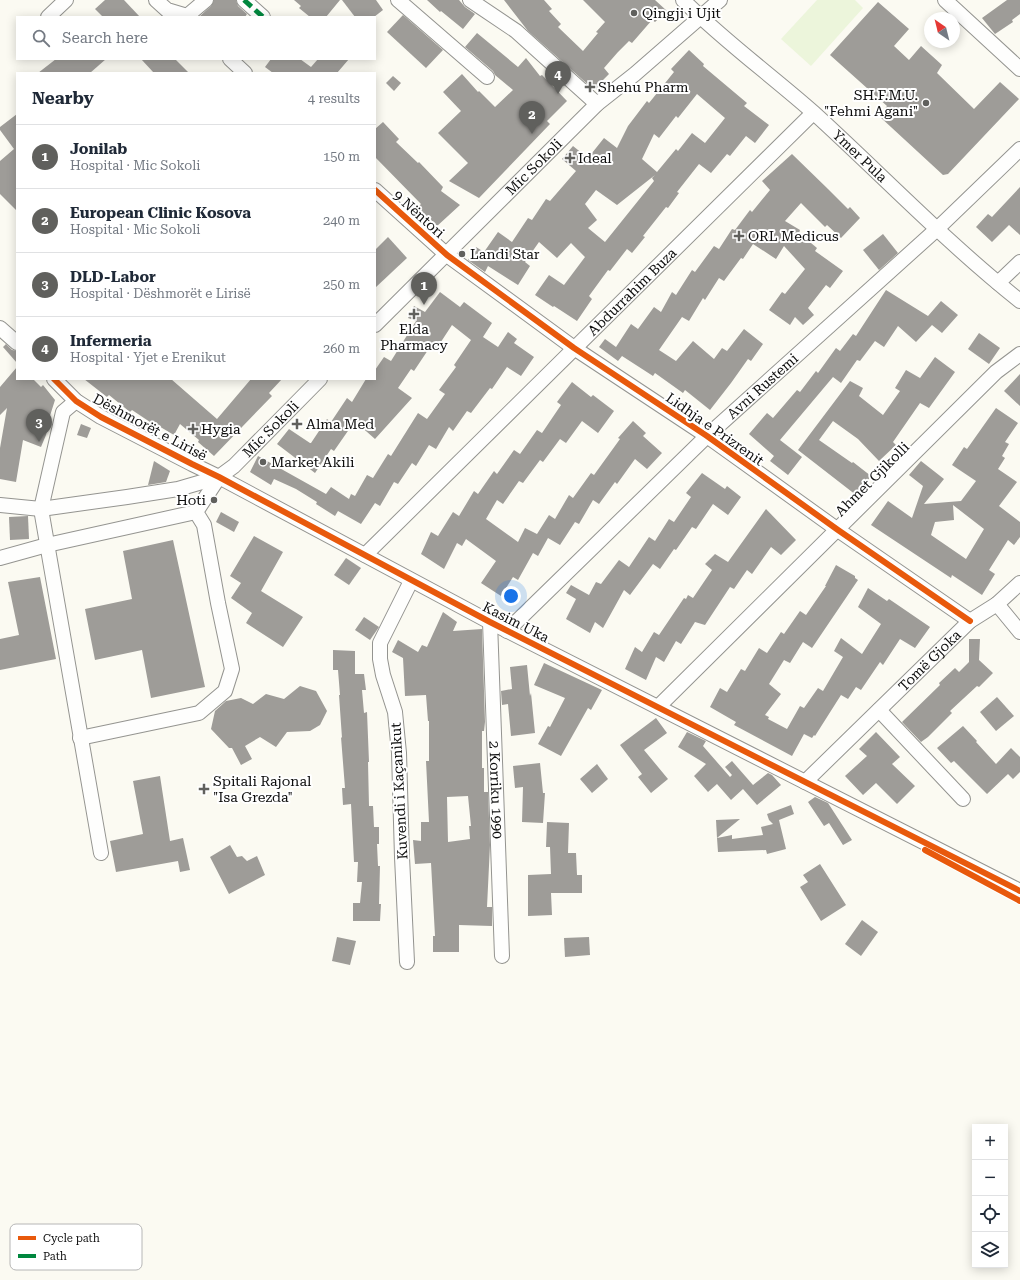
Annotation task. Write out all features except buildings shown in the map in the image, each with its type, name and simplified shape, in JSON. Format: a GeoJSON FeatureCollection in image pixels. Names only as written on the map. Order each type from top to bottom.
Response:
{"type":"FeatureCollection","features":[{"type":"Feature","properties":{"kind":"street"},"geometry":{"type":"LineString","coordinates":[[49,16],[66,0]]}},
{"type":"Feature","properties":{"kind":"street"},"geometry":{"type":"LineString","coordinates":[[156,0],[167,10],[188,16]]}},
{"type":"Feature","properties":{"kind":"street"},"geometry":{"type":"LineString","coordinates":[[173,0],[188,16]]}},
{"type":"Feature","properties":{"kind":"street"},"geometry":{"type":"LineString","coordinates":[[188,16],[206,0]]}},
{"type":"Feature","properties":{"kind":"street"},"geometry":{"type":"LineString","coordinates":[[244,0],[262,16]]}},
{"type":"Feature","properties":{"kind":"street"},"geometry":{"type":"LineString","coordinates":[[398,0],[487,77]]}},
{"type":"Feature","properties":{"kind":"street"},"geometry":{"type":"LineString","coordinates":[[470,0],[516,30],[597,104]]}},
{"type":"Feature","properties":{"kind":"street","name":"Ymer Pula"},"geometry":{"type":"LineString","coordinates":[[683,0],[701,18],[813,113],[937,229],[1020,301]]}},
{"type":"Feature","properties":{"kind":"street","name":"Mic Sokoli"},"geometry":{"type":"LineString","coordinates":[[376,324],[597,104],[635,74],[720,0]]}},
{"type":"Feature","properties":{"kind":"street"},"geometry":{"type":"LineString","coordinates":[[945,0],[1020,69]]}},
{"type":"Feature","properties":{"kind":"street"},"geometry":{"type":"LineString","coordinates":[[231,60],[244,72]]}},
{"type":"Feature","properties":{"kind":"street","name":"Abdurrahim Buza"},"geometry":{"type":"LineString","coordinates":[[365,555],[813,113]]}},
{"type":"Feature","properties":{"kind":"street","name":"Avni Rustemi"},"geometry":{"type":"LineString","coordinates":[[507,631],[707,436],[937,229],[1020,149]]}},
{"type":"Feature","properties":{"kind":"street","name":"9 Nëntori"},"geometry":{"type":"LineString","coordinates":[[376,191],[447,255]]}},
{"type":"Feature","properties":{"kind":"street","name":"Lidhja e Prizrenit"},"geometry":{"type":"LineString","coordinates":[[447,255],[574,348],[707,436],[970,622]]}},
{"type":"Feature","properties":{"kind":"street"},"geometry":{"type":"LineString","coordinates":[[998,283],[1020,262]]}},
{"type":"Feature","properties":{"kind":"street"},"geometry":{"type":"LineString","coordinates":[[0,328],[16,342]]}},
{"type":"Feature","properties":{"kind":"street","name":"Ahmet Gjikolli"},"geometry":{"type":"LineString","coordinates":[[658,707],[996,372],[1020,354]]}},
{"type":"Feature","properties":{"kind":"street","name":"Dëshmorët e Lirisë"},"geometry":{"type":"LineString","coordinates":[[55,380],[76,401],[101,417],[219,477]]}},
{"type":"Feature","properties":{"kind":"street","name":"Mic Sokoli"},"geometry":{"type":"LineString","coordinates":[[219,477],[234,466],[319,380]]}},
{"type":"Feature","properties":{"kind":"street","name":"Dëshmorët e Lirisë"},"geometry":{"type":"LineString","coordinates":[[41,509],[63,412],[76,401]]}},
{"type":"Feature","properties":{"kind":"street"},"geometry":{"type":"LineString","coordinates":[[0,505],[41,509],[127,498],[178,489],[219,477]]}},
{"type":"Feature","properties":{"kind":"street"},"geometry":{"type":"LineString","coordinates":[[0,558],[47,545],[196,512],[219,477]]}},
{"type":"Feature","properties":{"kind":"street","name":"Kasim Uka"},"geometry":{"type":"LineString","coordinates":[[219,477],[507,631],[1020,891]]}},
{"type":"Feature","properties":{"kind":"street"},"geometry":{"type":"LineString","coordinates":[[41,509],[101,853]]}},
{"type":"Feature","properties":{"kind":"street"},"geometry":{"type":"LineString","coordinates":[[80,738],[199,713],[225,691],[232,669],[204,525],[196,512]]}},
{"type":"Feature","properties":{"kind":"street","name":"Kuvendi i Kaçanikut"},"geometry":{"type":"LineString","coordinates":[[407,962],[402,857],[400,753],[395,712],[383,675],[380,659],[380,643],[411,581]]}},
{"type":"Feature","properties":{"kind":"street","name":"Tomë Gjoka"},"geometry":{"type":"LineString","coordinates":[[805,782],[970,622],[997,604],[1020,583]]}},
{"type":"Feature","properties":{"kind":"street"},"geometry":{"type":"LineString","coordinates":[[997,604],[1020,632]]}},
{"type":"Feature","properties":{"kind":"street","name":"2 Korriku 1990"},"geometry":{"type":"LineString","coordinates":[[490,622],[502,956]]}},
{"type":"Feature","properties":{"kind":"street"},"geometry":{"type":"LineString","coordinates":[[879,710],[963,799]]}},
{"type":"Feature","properties":{"kind":"green space"},"geometry":{"type":"Polygon","coordinates":[[[817,0],[855,0],[863,8],[811,66],[781,39],[817,0]]]}},
{"type":"Feature","properties":{"kind":"marked path"},"geometry":{"type":"LineString","coordinates":[[244,0],[262,16]]}},
{"type":"Feature","properties":{"kind":"cycle path"},"geometry":{"type":"LineString","coordinates":[[376,191],[447,255],[574,348],[707,436],[838,530],[970,621]]}},
{"type":"Feature","properties":{"kind":"cycle path"},"geometry":{"type":"LineString","coordinates":[[55,380],[76,401],[101,417],[219,477],[490,622],[1020,891]]}},
{"type":"Feature","properties":{"kind":"cycle path"},"geometry":{"type":"LineString","coordinates":[[925,850],[1020,901]]}},
{"type":"Feature","properties":{"kind":"place","name":"Qingji i Ujit"},"geometry":{"type":"Point","coordinates":[634,13]}},
{"type":"Feature","properties":{"kind":"place","name":"Shehu Pharm"},"geometry":{"type":"Point","coordinates":[590,87]}},
{"type":"Feature","properties":{"kind":"place","name":"Infermeria"},"geometry":{"type":"Point","coordinates":[558,94]}},
{"type":"Feature","properties":{"kind":"place","name":"SH.F.M.U. \"Fehmi Agani\""},"geometry":{"type":"Point","coordinates":[926,103]}},
{"type":"Feature","properties":{"kind":"place","name":"European Clinic Kosova"},"geometry":{"type":"Point","coordinates":[532,134]}},
{"type":"Feature","properties":{"kind":"place","name":"Ideal"},"geometry":{"type":"Point","coordinates":[570,158]}},
{"type":"Feature","properties":{"kind":"place","name":"ORL Medicus"},"geometry":{"type":"Point","coordinates":[739,236]}},
{"type":"Feature","properties":{"kind":"place","name":"Landi Star"},"geometry":{"type":"Point","coordinates":[462,254]}},
{"type":"Feature","properties":{"kind":"place","name":"Jonilab"},"geometry":{"type":"Point","coordinates":[424,305]}},
{"type":"Feature","properties":{"kind":"place","name":"Elda Pharmacy"},"geometry":{"type":"Point","coordinates":[414,314]}},
{"type":"Feature","properties":{"kind":"place","name":"Alma Med"},"geometry":{"type":"Point","coordinates":[297,424]}},
{"type":"Feature","properties":{"kind":"place","name":"Hygia"},"geometry":{"type":"Point","coordinates":[193,429]}},
{"type":"Feature","properties":{"kind":"place","name":"DLD-Labor"},"geometry":{"type":"Point","coordinates":[39,442]}},
{"type":"Feature","properties":{"kind":"place","name":"Market Akili"},"geometry":{"type":"Point","coordinates":[263,462]}},
{"type":"Feature","properties":{"kind":"place","name":"Hoti"},"geometry":{"type":"Point","coordinates":[214,500]}},
{"type":"Feature","properties":{"kind":"place","name":"Spitali Rajonal \"Isa Grezda\""},"geometry":{"type":"Point","coordinates":[204,789]}}]}
